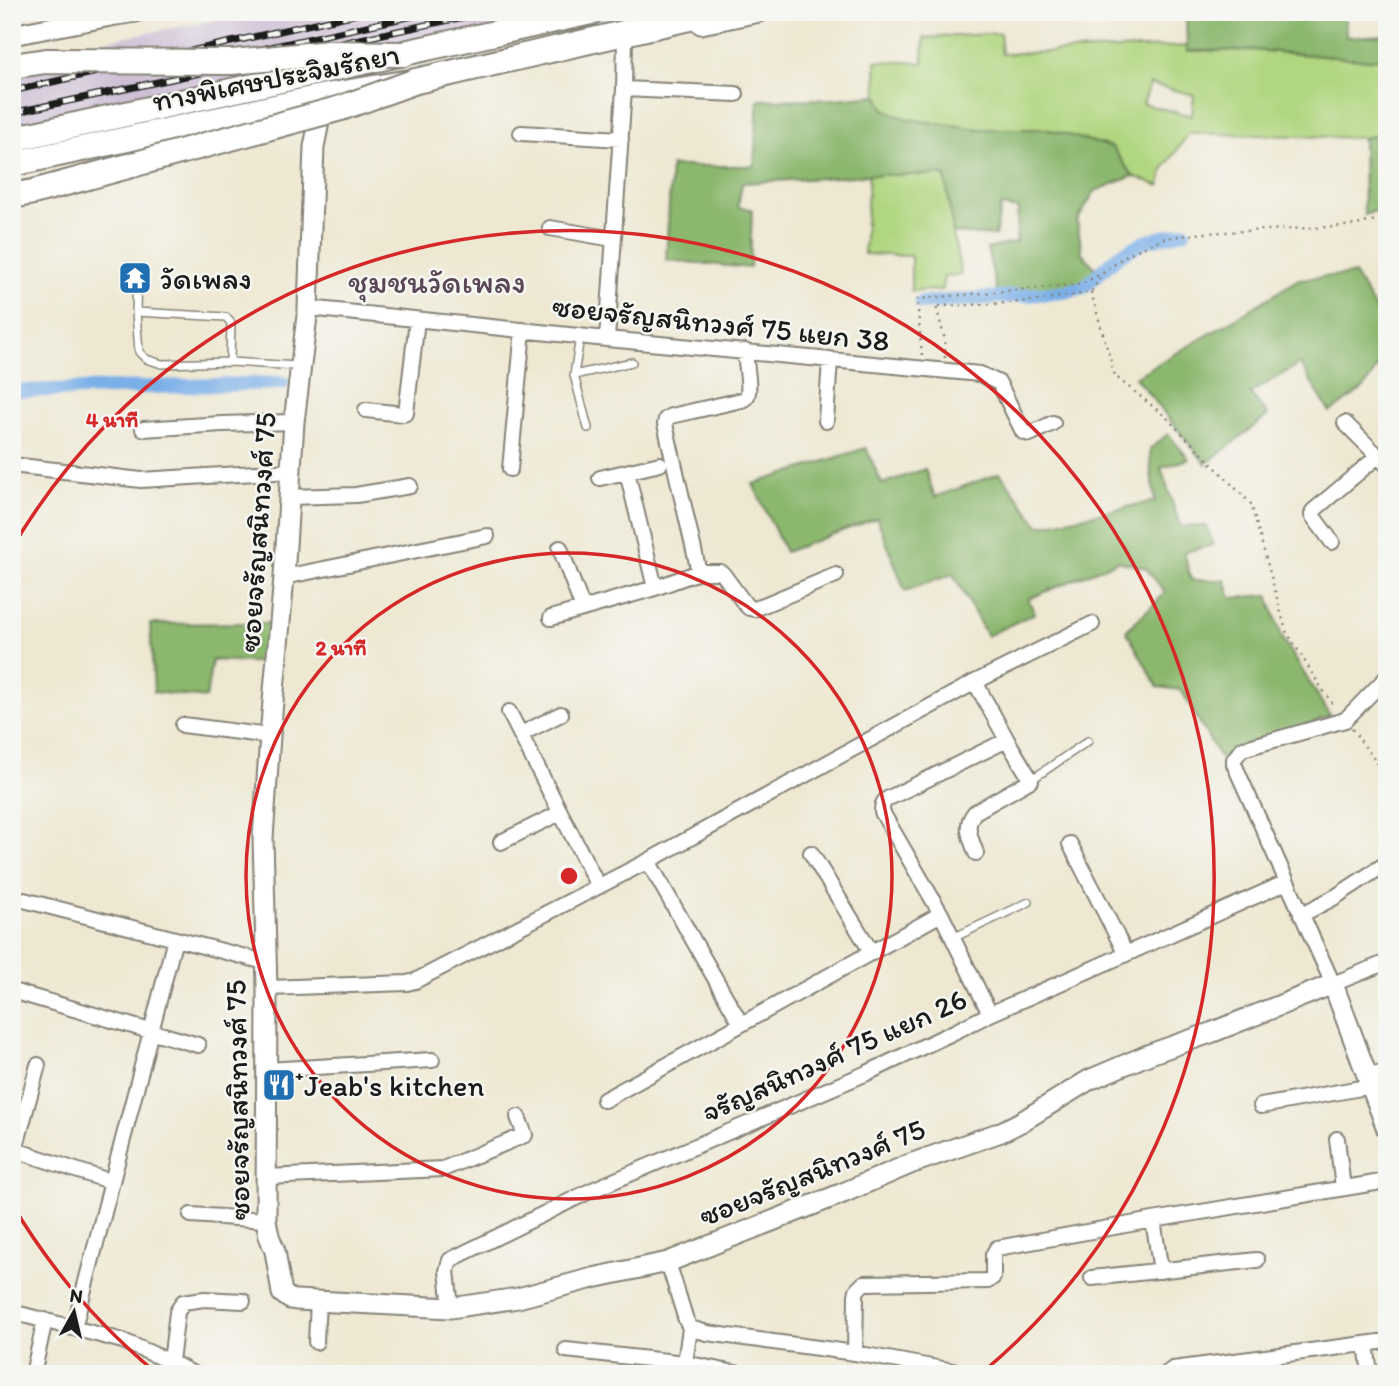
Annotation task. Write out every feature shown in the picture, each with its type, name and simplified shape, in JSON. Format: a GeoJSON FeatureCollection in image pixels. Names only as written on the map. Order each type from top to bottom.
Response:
{"type":"FeatureCollection","features":[{"type":"Feature","properties":{"kind":"highway","name":"ทางพิเศษประจิมรัถยา"},"geometry":{"type":"LineString","coordinates":[[12,139],[591,12]]}},
{"type":"Feature","properties":{"kind":"highway","name":"ทางพิเศษประจิมรัถยา"},"geometry":{"type":"LineString","coordinates":[[12,166],[326,96],[416,80],[715,12]]}},
{"type":"Feature","properties":{"kind":"highway"},"geometry":{"type":"LineString","coordinates":[[12,66],[46,61],[232,62],[329,53],[404,54]]}},
{"type":"Feature","properties":{"kind":"highway"},"geometry":{"type":"LineString","coordinates":[[12,196],[341,107],[416,80]]}},
{"type":"Feature","properties":{"kind":"street"},"geometry":{"type":"LineString","coordinates":[[12,35],[136,12]]}},
{"type":"Feature","properties":{"kind":"street"},"geometry":{"type":"LineString","coordinates":[[12,166],[133,145],[323,100],[759,12]]}},
{"type":"Feature","properties":{"kind":"street"},"geometry":{"type":"LineString","coordinates":[[607,339],[625,39]]}},
{"type":"Feature","properties":{"kind":"street"},"geometry":{"type":"LineString","coordinates":[[624,89],[736,94]]}},
{"type":"Feature","properties":{"kind":"street","name":"ซอยจรัญสนิทวงศ์ 75"},"geometry":{"type":"LineString","coordinates":[[323,100],[314,147],[308,308],[294,422],[263,838],[267,988],[266,1220],[275,1251],[282,1293],[290,1299],[451,1308],[518,1298],[668,1262],[910,1164],[1001,1132],[1089,1080],[1333,984]]}},
{"type":"Feature","properties":{"kind":"street"},"geometry":{"type":"LineString","coordinates":[[521,133],[621,139]]}},
{"type":"Feature","properties":{"kind":"street"},"geometry":{"type":"LineString","coordinates":[[550,228],[613,239]]}},
{"type":"Feature","properties":{"kind":"street","name":"ซอยจรัญสนิทวงศ์ 75 แยก 38"},"geometry":{"type":"LineString","coordinates":[[308,308],[980,374],[998,382],[1022,431],[1030,434],[1053,423]]}},
{"type":"Feature","properties":{"kind":"street"},"geometry":{"type":"LineString","coordinates":[[366,410],[406,413],[417,320]]}},
{"type":"Feature","properties":{"kind":"street"},"geometry":{"type":"LineString","coordinates":[[510,468],[523,330]]}},
{"type":"Feature","properties":{"kind":"street"},"geometry":{"type":"LineString","coordinates":[[699,572],[666,419],[742,400],[747,396],[745,351]]}},
{"type":"Feature","properties":{"kind":"street"},"geometry":{"type":"LineString","coordinates":[[827,421],[830,359]]}},
{"type":"Feature","properties":{"kind":"street"},"geometry":{"type":"LineString","coordinates":[[144,429],[294,422]]}},
{"type":"Feature","properties":{"kind":"street"},"geometry":{"type":"LineString","coordinates":[[1332,542],[1312,515],[1313,511],[1382,460],[1345,423]]}},
{"type":"Feature","properties":{"kind":"street"},"geometry":{"type":"LineString","coordinates":[[600,478],[660,464]]}},
{"type":"Feature","properties":{"kind":"street"},"geometry":{"type":"LineString","coordinates":[[12,465],[141,480],[290,471]]}},
{"type":"Feature","properties":{"kind":"street"},"geometry":{"type":"LineString","coordinates":[[627,472],[655,587]]}},
{"type":"Feature","properties":{"kind":"street"},"geometry":{"type":"LineString","coordinates":[[289,497],[356,495],[410,486]]}},
{"type":"Feature","properties":{"kind":"street"},"geometry":{"type":"LineString","coordinates":[[284,577],[487,536]]}},
{"type":"Feature","properties":{"kind":"street"},"geometry":{"type":"LineString","coordinates":[[560,548],[583,609]]}},
{"type":"Feature","properties":{"kind":"street"},"geometry":{"type":"LineString","coordinates":[[551,618],[699,572],[721,572],[745,604],[754,609],[836,575]]}},
{"type":"Feature","properties":{"kind":"street"},"geometry":{"type":"LineString","coordinates":[[267,988],[415,981],[648,861],[975,682],[1092,624]]}},
{"type":"Feature","properties":{"kind":"street"},"geometry":{"type":"LineString","coordinates":[[1386,1125],[1376,1078],[1301,915],[1234,759],[1242,750],[1345,720],[1387,677]]}},
{"type":"Feature","properties":{"kind":"street"},"geometry":{"type":"LineString","coordinates":[[975,682],[1031,780],[971,816],[968,826],[976,853]]}},
{"type":"Feature","properties":{"kind":"street"},"geometry":{"type":"LineString","coordinates":[[509,712],[598,886]]}},
{"type":"Feature","properties":{"kind":"street"},"geometry":{"type":"LineString","coordinates":[[521,734],[561,714]]}},
{"type":"Feature","properties":{"kind":"street"},"geometry":{"type":"LineString","coordinates":[[183,725],[270,736]]}},
{"type":"Feature","properties":{"kind":"street"},"geometry":{"type":"LineString","coordinates":[[990,1014],[941,914],[882,811],[883,804],[889,798],[1007,740]]}},
{"type":"Feature","properties":{"kind":"street"},"geometry":{"type":"LineString","coordinates":[[501,842],[560,813]]}},
{"type":"Feature","properties":{"kind":"street"},"geometry":{"type":"LineString","coordinates":[[1070,844],[1126,954]]}},
{"type":"Feature","properties":{"kind":"street"},"geometry":{"type":"LineString","coordinates":[[811,853],[872,953]]}},
{"type":"Feature","properties":{"kind":"street"},"geometry":{"type":"LineString","coordinates":[[648,861],[741,1024]]}},
{"type":"Feature","properties":{"kind":"street"},"geometry":{"type":"LineString","coordinates":[[1301,915],[1335,897],[1387,863]]}},
{"type":"Feature","properties":{"kind":"street","name":"จรัญสนิทวงศ์ 75 แยก 26"},"geometry":{"type":"LineString","coordinates":[[451,1308],[447,1271],[450,1260],[590,1191],[867,1073],[990,1014],[1287,882]]}},
{"type":"Feature","properties":{"kind":"street"},"geometry":{"type":"LineString","coordinates":[[12,897],[265,962]]}},
{"type":"Feature","properties":{"kind":"street"},"geometry":{"type":"LineString","coordinates":[[604,1100],[941,914]]}},
{"type":"Feature","properties":{"kind":"street"},"geometry":{"type":"LineString","coordinates":[[74,1328],[175,939]]}},
{"type":"Feature","properties":{"kind":"street"},"geometry":{"type":"LineString","coordinates":[[1333,984],[1387,961]]}},
{"type":"Feature","properties":{"kind":"street"},"geometry":{"type":"LineString","coordinates":[[12,991],[198,1045]]}},
{"type":"Feature","properties":{"kind":"street"},"geometry":{"type":"LineString","coordinates":[[267,1070],[432,1059]]}},
{"type":"Feature","properties":{"kind":"street"},"geometry":{"type":"LineString","coordinates":[[38,1065],[13,1149],[112,1182]]}},
{"type":"Feature","properties":{"kind":"street"},"geometry":{"type":"LineString","coordinates":[[1261,1106],[1376,1078]]}},
{"type":"Feature","properties":{"kind":"street"},"geometry":{"type":"LineString","coordinates":[[266,1177],[443,1169],[525,1135],[518,1117]]}},
{"type":"Feature","properties":{"kind":"street"},"geometry":{"type":"LineString","coordinates":[[1337,1139],[1343,1188]]}},
{"type":"Feature","properties":{"kind":"street"},"geometry":{"type":"LineString","coordinates":[[855,1353],[856,1295],[864,1283],[988,1280],[993,1277],[993,1255],[997,1248],[1387,1181]]}},
{"type":"Feature","properties":{"kind":"street"},"geometry":{"type":"LineString","coordinates":[[191,1216],[266,1220]]}},
{"type":"Feature","properties":{"kind":"street"},"geometry":{"type":"LineString","coordinates":[[1153,1220],[1161,1271]]}},
{"type":"Feature","properties":{"kind":"street"},"geometry":{"type":"LineString","coordinates":[[1092,1278],[1257,1260]]}},
{"type":"Feature","properties":{"kind":"street"},"geometry":{"type":"LineString","coordinates":[[668,1262],[691,1328],[707,1333],[855,1353],[970,1374]]}},
{"type":"Feature","properties":{"kind":"street"},"geometry":{"type":"LineString","coordinates":[[170,1362],[177,1312],[183,1302],[204,1299],[243,1301]]}},
{"type":"Feature","properties":{"kind":"street"},"geometry":{"type":"LineString","coordinates":[[316,1342],[318,1301]]}},
{"type":"Feature","properties":{"kind":"street"},"geometry":{"type":"LineString","coordinates":[[12,1312],[123,1341],[193,1374]]}},
{"type":"Feature","properties":{"kind":"street"},"geometry":{"type":"LineString","coordinates":[[35,1365],[45,1321]]}},
{"type":"Feature","properties":{"kind":"street"},"geometry":{"type":"LineString","coordinates":[[685,1363],[691,1328]]}},
{"type":"Feature","properties":{"kind":"street"},"geometry":{"type":"LineString","coordinates":[[1166,1374],[1173,1368],[1387,1341]]}},
{"type":"Feature","properties":{"kind":"street"},"geometry":{"type":"LineString","coordinates":[[1366,1344],[1370,1374]]}},
{"type":"Feature","properties":{"kind":"street"},"geometry":{"type":"LineString","coordinates":[[566,1350],[685,1363],[740,1374]]}},
{"type":"Feature","properties":{"kind":"lane"},"geometry":{"type":"LineString","coordinates":[[137,272],[139,352],[146,359],[162,364],[230,362],[301,366]]}},
{"type":"Feature","properties":{"kind":"lane"},"geometry":{"type":"LineString","coordinates":[[136,312],[226,317],[231,323],[230,362]]}},
{"type":"Feature","properties":{"kind":"lane"},"geometry":{"type":"LineString","coordinates":[[580,336],[574,375],[588,428]]}},
{"type":"Feature","properties":{"kind":"lane"},"geometry":{"type":"LineString","coordinates":[[574,375],[632,362]]}},
{"type":"Feature","properties":{"kind":"lane"},"geometry":{"type":"LineString","coordinates":[[1031,780],[1088,741]]}},
{"type":"Feature","properties":{"kind":"lane"},"geometry":{"type":"LineString","coordinates":[[953,938],[1028,902]]}},
{"type":"Feature","properties":{"kind":"path"},"geometry":{"type":"LineString","coordinates":[[923,369],[917,299],[1082,284],[1128,254],[1164,238],[1204,233],[1356,225],[1387,217]]}},
{"type":"Feature","properties":{"kind":"path"},"geometry":{"type":"LineString","coordinates":[[945,358],[945,340],[936,306],[1057,298],[1091,292],[1104,272]]}},
{"type":"Feature","properties":{"kind":"path"},"geometry":{"type":"LineString","coordinates":[[1091,292],[1115,376],[1166,417],[1251,504],[1286,631],[1322,690],[1377,763],[1387,768]]}},
{"type":"Feature","properties":{"kind":"shaded area"},"geometry":{"type":"Polygon","coordinates":[[[260,12],[657,12],[12,153],[12,62],[108,40],[260,12]]]}},
{"type":"Feature","properties":{"kind":"green space"},"geometry":{"type":"Polygon","coordinates":[[[1186,12],[1345,12],[1346,37],[1387,35],[1387,56],[1370,60],[1254,50],[1187,51],[1186,12]]]}},
{"type":"Feature","properties":{"kind":"green space"},"geometry":{"type":"Polygon","coordinates":[[[1000,33],[1002,54],[1187,46],[1187,51],[1254,50],[1370,60],[1387,56],[1387,133],[1363,138],[1189,133],[1163,170],[1160,186],[1133,176],[1112,147],[1046,129],[979,129],[906,119],[885,110],[877,95],[876,61],[923,63],[924,38],[1000,33]],[[1150,84],[1143,104],[1192,116],[1194,95],[1150,84]]]}},
{"type":"Feature","properties":{"kind":"green space"},"geometry":{"type":"Polygon","coordinates":[[[877,95],[885,110],[906,119],[979,129],[1046,129],[1112,147],[1133,176],[1095,191],[1077,221],[1082,253],[1096,269],[1074,288],[998,296],[987,249],[1016,242],[1018,209],[1001,206],[995,236],[953,233],[945,175],[869,175],[742,183],[738,207],[752,209],[750,268],[666,260],[671,166],[754,166],[758,100],[835,99],[877,95]]]}},
{"type":"Feature","properties":{"kind":"green space"},"geometry":{"type":"Polygon","coordinates":[[[1387,133],[1387,207],[1364,215],[1363,138],[1387,133]]]}},
{"type":"Feature","properties":{"kind":"green space"},"geometry":{"type":"Polygon","coordinates":[[[869,175],[946,175],[961,275],[944,276],[942,290],[911,291],[911,256],[864,254],[869,175]]]}},
{"type":"Feature","properties":{"kind":"green space"},"geometry":{"type":"Polygon","coordinates":[[[1354,274],[1387,328],[1387,365],[1382,360],[1364,388],[1330,412],[1300,364],[1250,393],[1268,415],[1206,464],[1135,377],[1299,279],[1354,274]]]}},
{"type":"Feature","properties":{"kind":"green space"},"geometry":{"type":"Polygon","coordinates":[[[1168,434],[1189,459],[1161,468],[1180,526],[1207,526],[1213,545],[1184,552],[1191,580],[1225,580],[1231,598],[1268,595],[1282,637],[1330,716],[1220,758],[1181,690],[1158,687],[1126,631],[1165,593],[1146,568],[1118,561],[1028,599],[1035,613],[987,636],[953,574],[905,591],[877,518],[785,552],[753,484],[866,448],[882,484],[925,469],[935,497],[1000,473],[1039,526],[1155,501],[1150,449],[1168,434]]]}},
{"type":"Feature","properties":{"kind":"green space"},"geometry":{"type":"Polygon","coordinates":[[[273,623],[270,663],[212,660],[206,698],[154,692],[150,624],[273,623]]]}},
{"type":"Feature","properties":{"kind":"waterway"},"geometry":{"type":"LineString","coordinates":[[921,303],[1064,292],[1084,287],[1118,256],[1146,241],[1184,232]]}},
{"type":"Feature","properties":{"kind":"waterway"},"geometry":{"type":"LineString","coordinates":[[12,390],[283,383]]}},
{"type":"Feature","properties":{"kind":"railway"},"geometry":{"type":"LineString","coordinates":[[12,91],[365,12]]}},
{"type":"Feature","properties":{"kind":"railway"},"geometry":{"type":"LineString","coordinates":[[192,64],[431,12]]}},
{"type":"Feature","properties":{"kind":"railway"},"geometry":{"type":"LineString","coordinates":[[12,113],[487,12]]}},
{"type":"Feature","properties":{"kind":"place","name":"วัดเพลง"},"geometry":{"type":"Point","coordinates":[135,278]}},
{"type":"Feature","properties":{"kind":"place","name":"๋Jeab's kitchen"},"geometry":{"type":"Point","coordinates":[279,1085]}},
{"type":"Feature","properties":{"kind":"district","name":"ชุมชนวัดเพลง"},"geometry":{"type":"Point","coordinates":[437,282]}}]}
